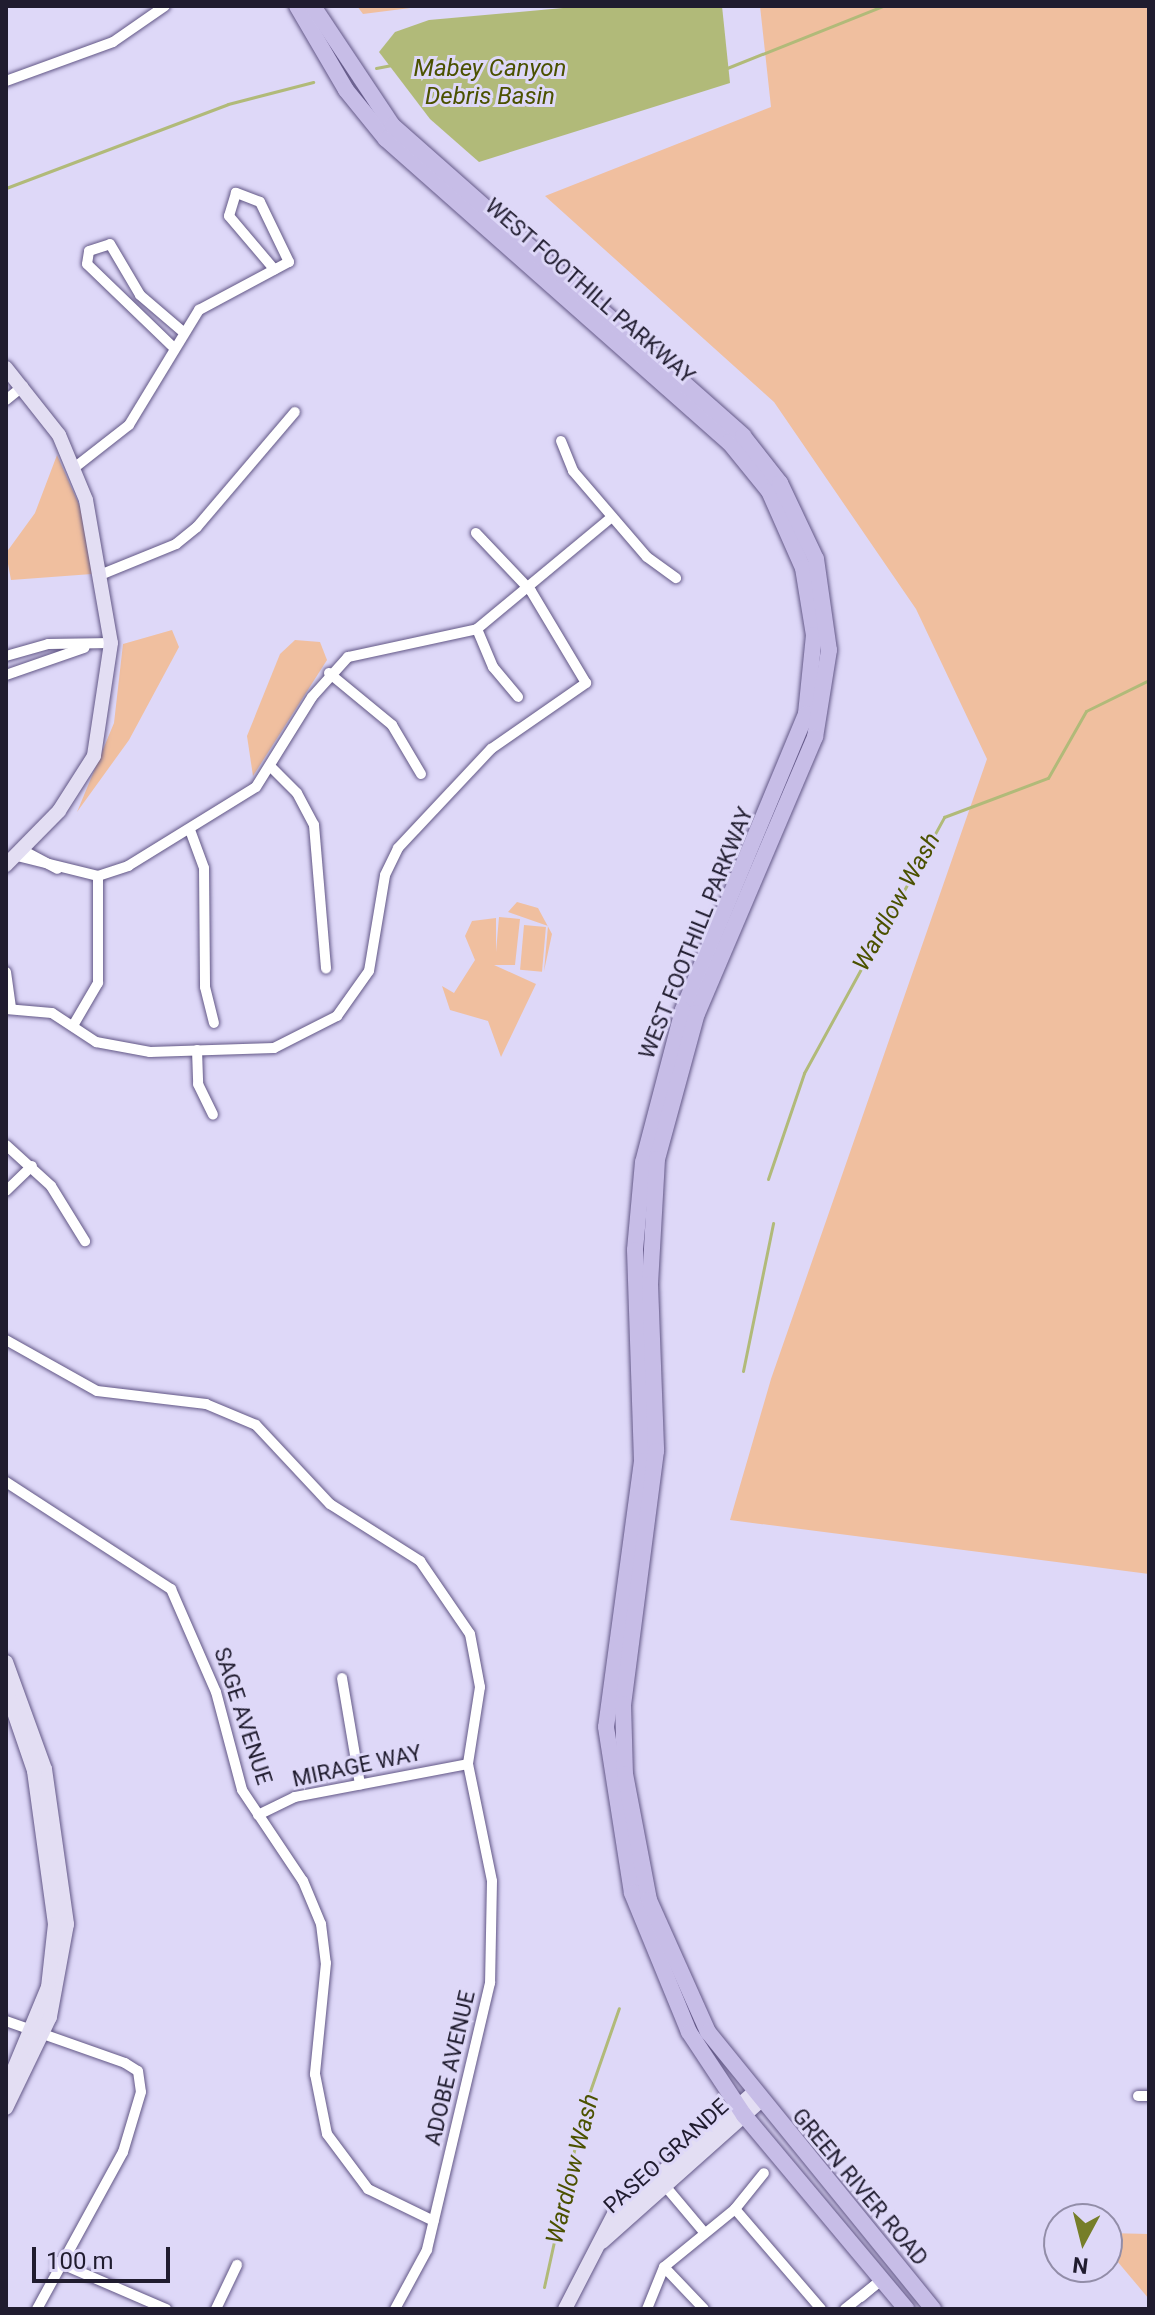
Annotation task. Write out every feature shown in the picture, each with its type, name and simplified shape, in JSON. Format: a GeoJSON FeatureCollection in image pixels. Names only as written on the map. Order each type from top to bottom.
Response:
{"type":"FeatureCollection","features":[{"type":"Feature","properties":{"kind":"main road","name":"WEST FOOTHILL PARKWAY"},"geometry":{"type":"LineString","coordinates":[[297,6],[346,90],[403,155],[729,442],[785,521],[811,605],[806,714],[683,1010],[652,1110],[635,1250],[642,1461],[606,1700],[609,1754],[637,1911],[689,2032],[740,2109]]}},
{"type":"Feature","properties":{"kind":"main road","name":"WEST FOOTHILL PARKWAY"},"geometry":{"type":"LineString","coordinates":[[313,6],[392,125],[762,457],[807,533],[828,624],[815,737],[692,1026],[659,1148],[650,1240],[656,1451],[627,1659],[625,1774],[639,1866],[671,1961],[708,2032],[756,2097]]}},
{"type":"Feature","properties":{"kind":"main road"},"geometry":{"type":"LineString","coordinates":[[403,155],[499,222]]}},
{"type":"Feature","properties":{"kind":"main road"},"geometry":{"type":"LineString","coordinates":[[6,368],[23,386],[74,468],[100,575],[111,643],[94,756],[15,857]]}},
{"type":"Feature","properties":{"kind":"main road"},"geometry":{"type":"LineString","coordinates":[[6,1662],[45,1769],[66,1895],[64,1963],[39,2033],[6,2108]]}},
{"type":"Feature","properties":{"kind":"main road"},"geometry":{"type":"LineString","coordinates":[[6,1689],[34,1771],[55,1895],[53,1962],[39,2033],[6,2088]]}},
{"type":"Feature","properties":{"kind":"main road","name":"PASEO GRANDE"},"geometry":{"type":"LineString","coordinates":[[565,2309],[627,2200],[756,2097]]}},
{"type":"Feature","properties":{"kind":"main road","name":"GREEN RIVER ROAD"},"geometry":{"type":"LineString","coordinates":[[756,2097],[933,2309]]}},
{"type":"Feature","properties":{"kind":"main road","name":"PASEO GRANDE"},"geometry":{"type":"LineString","coordinates":[[602,2242],[666,2187],[740,2109]]}},
{"type":"Feature","properties":{"kind":"main road","name":"GREEN RIVER ROAD"},"geometry":{"type":"LineString","coordinates":[[740,2109],[906,2309]]}},
{"type":"Feature","properties":{"kind":"main road"},"geometry":{"type":"LineString","coordinates":[[882,2280],[895,2280],[921,2309]]}},
{"type":"Feature","properties":{"kind":"street"},"geometry":{"type":"LineString","coordinates":[[6,81],[113,42],[165,6]]}},
{"type":"Feature","properties":{"kind":"street"},"geometry":{"type":"LineString","coordinates":[[74,468],[129,425],[182,331],[215,298],[289,262],[260,202],[236,193],[229,216],[274,269]]}},
{"type":"Feature","properties":{"kind":"street"},"geometry":{"type":"LineString","coordinates":[[172,346],[87,264],[89,251],[110,244],[140,295],[182,331]]}},
{"type":"Feature","properties":{"kind":"street"},"geometry":{"type":"LineString","coordinates":[[6,400],[23,386]]}},
{"type":"Feature","properties":{"kind":"street"},"geometry":{"type":"LineString","coordinates":[[100,575],[176,544],[197,527],[295,412]]}},
{"type":"Feature","properties":{"kind":"street"},"geometry":{"type":"LineString","coordinates":[[561,441],[573,471],[612,517],[676,578]]}},
{"type":"Feature","properties":{"kind":"street"},"geometry":{"type":"LineString","coordinates":[[15,857],[98,876],[190,830],[239,801],[272,768],[329,673],[364,649],[477,629],[531,591],[612,517]]}},
{"type":"Feature","properties":{"kind":"street"},"geometry":{"type":"LineString","coordinates":[[6,972],[9,1008],[74,1024],[120,1050],[282,1046],[337,1016],[369,971],[385,875],[398,848],[491,749],[586,683],[531,591],[476,533]]}},
{"type":"Feature","properties":{"kind":"street"},"geometry":{"type":"LineString","coordinates":[[477,629],[493,667],[518,697]]}},
{"type":"Feature","properties":{"kind":"street"},"geometry":{"type":"LineString","coordinates":[[6,656],[48,644],[111,643]]}},
{"type":"Feature","properties":{"kind":"street"},"geometry":{"type":"LineString","coordinates":[[6,675],[94,645]]}},
{"type":"Feature","properties":{"kind":"street"},"geometry":{"type":"LineString","coordinates":[[329,673],[392,725],[421,774]]}},
{"type":"Feature","properties":{"kind":"street"},"geometry":{"type":"LineString","coordinates":[[272,768],[297,793],[314,825],[326,968]]}},
{"type":"Feature","properties":{"kind":"street"},"geometry":{"type":"LineString","coordinates":[[190,830],[204,868],[205,987],[214,1023]]}},
{"type":"Feature","properties":{"kind":"street"},"geometry":{"type":"LineString","coordinates":[[74,1024],[98,983],[98,876]]}},
{"type":"Feature","properties":{"kind":"street"},"geometry":{"type":"LineString","coordinates":[[197,1050],[198,1084],[213,1115]]}},
{"type":"Feature","properties":{"kind":"street"},"geometry":{"type":"LineString","coordinates":[[6,1145],[32,1166],[85,1241]]}},
{"type":"Feature","properties":{"kind":"street"},"geometry":{"type":"LineString","coordinates":[[6,1191],[32,1166]]}},
{"type":"Feature","properties":{"kind":"street","name":"ADOBE AVENUE"},"geometry":{"type":"LineString","coordinates":[[6,1340],[97,1391],[231,1411],[274,1442],[330,1504],[420,1561],[457,1608],[478,1660],[468,1764],[492,1881],[490,1983],[434,2221],[417,2275],[395,2309]]}},
{"type":"Feature","properties":{"kind":"street","name":"SAGE AVENUE"},"geometry":{"type":"LineString","coordinates":[[6,1482],[171,1589],[216,1692],[242,1790],[303,1881],[321,1924],[326,1963],[315,2074],[327,2134],[368,2189],[434,2221]]}},
{"type":"Feature","properties":{"kind":"street"},"geometry":{"type":"LineString","coordinates":[[342,1678],[360,1784]]}},
{"type":"Feature","properties":{"kind":"street","name":"MIRAGE WAY"},"geometry":{"type":"LineString","coordinates":[[258,1815],[295,1797],[468,1764]]}},
{"type":"Feature","properties":{"kind":"street"},"geometry":{"type":"LineString","coordinates":[[6,2021],[138,2071],[141,2092],[123,2152],[57,2262],[37,2309]]}},
{"type":"Feature","properties":{"kind":"street"},"geometry":{"type":"LineString","coordinates":[[647,2309],[664,2267],[703,2231],[735,2209],[764,2173]]}},
{"type":"Feature","properties":{"kind":"street"},"geometry":{"type":"LineString","coordinates":[[666,2187],[703,2231]]}},
{"type":"Feature","properties":{"kind":"street"},"geometry":{"type":"LineString","coordinates":[[735,2209],[821,2309]]}},
{"type":"Feature","properties":{"kind":"street"},"geometry":{"type":"LineString","coordinates":[[57,2262],[166,2309]]}},
{"type":"Feature","properties":{"kind":"street"},"geometry":{"type":"LineString","coordinates":[[216,2309],[237,2265]]}},
{"type":"Feature","properties":{"kind":"street"},"geometry":{"type":"LineString","coordinates":[[664,2267],[704,2309]]}},
{"type":"Feature","properties":{"kind":"street"},"geometry":{"type":"LineString","coordinates":[[845,2309],[861,2297]]}},
{"type":"Feature","properties":{"kind":"shaded area"},"geometry":{"type":"Polygon","coordinates":[[[357,6],[426,6],[363,14],[357,6]]]}},
{"type":"Feature","properties":{"kind":"shaded area"},"geometry":{"type":"Polygon","coordinates":[[[760,6],[1149,6],[1149,1574],[730,1520],[771,1379],[987,759],[916,609],[774,402],[545,196],[771,107],[760,6]]]}},
{"type":"Feature","properties":{"kind":"shaded area"},"geometry":{"type":"Polygon","coordinates":[[[57,455],[81,509],[92,574],[11,580],[6,553],[35,513],[57,455]]]}},
{"type":"Feature","properties":{"kind":"shaded area"},"geometry":{"type":"Polygon","coordinates":[[[172,630],[179,647],[129,740],[77,812],[114,723],[123,644],[172,630]]]}},
{"type":"Feature","properties":{"kind":"shaded area"},"geometry":{"type":"Polygon","coordinates":[[[295,640],[320,642],[327,660],[253,776],[247,736],[280,654],[295,640]]]}},
{"type":"Feature","properties":{"kind":"shaded area"},"geometry":{"type":"Polygon","coordinates":[[[517,902],[538,908],[548,926],[508,912],[517,902]]]}},
{"type":"Feature","properties":{"kind":"shaded area"},"geometry":{"type":"Polygon","coordinates":[[[499,917],[520,919],[515,965],[494,965],[536,984],[501,1057],[488,1021],[450,1010],[442,986],[454,993],[475,960],[465,936],[472,921],[496,918],[496,952],[499,917]]]}},
{"type":"Feature","properties":{"kind":"shaded area"},"geometry":{"type":"Polygon","coordinates":[[[524,925],[546,927],[542,972],[520,970],[524,925]]]}},
{"type":"Feature","properties":{"kind":"shaded area"},"geometry":{"type":"Polygon","coordinates":[[[548,926],[552,934],[544,971],[548,926]]]}},
{"type":"Feature","properties":{"kind":"shaded area"},"geometry":{"type":"Polygon","coordinates":[[[1123,2233],[1149,2234],[1149,2299],[1123,2268],[1123,2233]]]}},
{"type":"Feature","properties":{"kind":"water","name":"Mabey Canyon Debris Basin"},"geometry":{"type":"Polygon","coordinates":[[[585,6],[722,6],[730,83],[479,162],[430,119],[379,52],[395,32],[429,20],[585,6]]]}},
{"type":"Feature","properties":{"kind":"waterway"},"geometry":{"type":"LineString","coordinates":[[727,68],[883,6]]}},
{"type":"Feature","properties":{"kind":"waterway"},"geometry":{"type":"LineString","coordinates":[[376,68],[392,65]]}},
{"type":"Feature","properties":{"kind":"waterway"},"geometry":{"type":"LineString","coordinates":[[6,188],[228,104],[313,82]]}},
{"type":"Feature","properties":{"kind":"waterway","name":"Wardlow Wash"},"geometry":{"type":"LineString","coordinates":[[768,1179],[804,1073],[944,817],[1048,778],[1086,711],[1149,680]]}},
{"type":"Feature","properties":{"kind":"waterway","name":"Wardlow Wash"},"geometry":{"type":"LineString","coordinates":[[743,1371],[773,1223]]}},
{"type":"Feature","properties":{"kind":"waterway","name":"Wardlow Wash"},"geometry":{"type":"LineString","coordinates":[[544,2287],[582,2114],[619,2008]]}}]}
